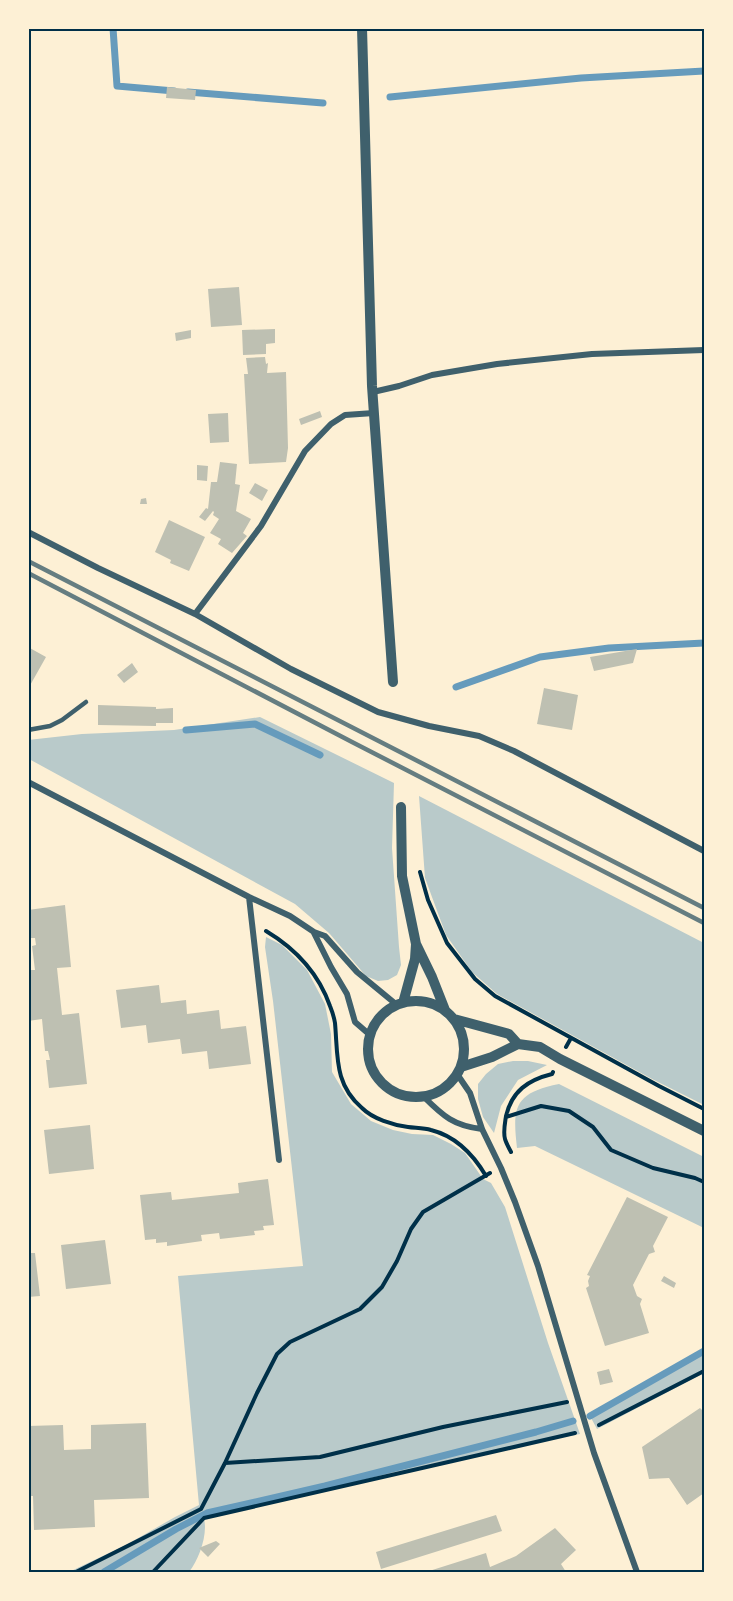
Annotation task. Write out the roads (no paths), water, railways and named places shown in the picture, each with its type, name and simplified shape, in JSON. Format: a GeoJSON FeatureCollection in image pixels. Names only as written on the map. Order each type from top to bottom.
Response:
{"type":"FeatureCollection","features":[{"type":"Feature","properties":{"kind":"street"},"geometry":{"type":"LineString","coordinates":[[362,28],[373,392],[393,682]]}},
{"type":"Feature","properties":{"kind":"street"},"geometry":{"type":"LineString","coordinates":[[373,392],[432,375],[497,363],[592,354],[705,350]]}},
{"type":"Feature","properties":{"kind":"street"},"geometry":{"type":"LineString","coordinates":[[195,614],[261,526],[305,451],[331,424],[345,415],[374,413]]}},
{"type":"Feature","properties":{"kind":"street"},"geometry":{"type":"LineString","coordinates":[[28,532],[195,614],[291,669],[378,712],[429,726],[479,736],[514,751],[705,851]]}},
{"type":"Feature","properties":{"kind":"street"},"geometry":{"type":"LineString","coordinates":[[28,782],[325,936],[357,972],[400,1004]]}},
{"type":"Feature","properties":{"kind":"street"},"geometry":{"type":"LineString","coordinates":[[401,807],[402,876],[416,944],[432,977],[444,1011]]}},
{"type":"Feature","properties":{"kind":"street"},"geometry":{"type":"LineString","coordinates":[[249,897],[279,1160]]}},
{"type":"Feature","properties":{"kind":"street"},"geometry":{"type":"LineString","coordinates":[[314,932],[347,994],[355,1022],[370,1035]]}},
{"type":"Feature","properties":{"kind":"street"},"geometry":{"type":"LineString","coordinates":[[400,1004],[415,959],[416,944]]}},
{"type":"Feature","properties":{"kind":"street"},"geometry":{"type":"LineString","coordinates":[[422,1001],[434,1004],[444,1011],[454,1019],[464,1042],[464,1055],[459,1071],[440,1092],[424,1097],[408,1097],[393,1092],[380,1081],[371,1067],[368,1051],[370,1035],[378,1020],[400,1004],[409,1002],[422,1001]]}},
{"type":"Feature","properties":{"kind":"street"},"geometry":{"type":"LineString","coordinates":[[454,1019],[509,1034],[518,1044]]}},
{"type":"Feature","properties":{"kind":"street"},"geometry":{"type":"LineString","coordinates":[[459,1071],[518,1044],[540,1047],[705,1131]]}},
{"type":"Feature","properties":{"kind":"street"},"geometry":{"type":"LineString","coordinates":[[459,1071],[470,1093],[482,1129],[501,1168],[538,1266],[594,1453],[637,1572]]}},
{"type":"Feature","properties":{"kind":"street"},"geometry":{"type":"LineString","coordinates":[[424,1097],[443,1116],[466,1127],[482,1129]]}},
{"type":"Feature","properties":{"kind":"lane"},"geometry":{"type":"LineString","coordinates":[[28,730],[50,726],[86,702]]}},
{"type":"Feature","properties":{"kind":"waterway"},"geometry":{"type":"LineString","coordinates":[[113,28],[117,86],[174,91]]}},
{"type":"Feature","properties":{"kind":"waterway"},"geometry":{"type":"LineString","coordinates":[[390,97],[581,78],[704,71]]}},
{"type":"Feature","properties":{"kind":"waterway"},"geometry":{"type":"LineString","coordinates":[[188,92],[323,103]]}},
{"type":"Feature","properties":{"kind":"waterway"},"geometry":{"type":"LineString","coordinates":[[456,687],[540,657],[609,648],[704,643]]}},
{"type":"Feature","properties":{"kind":"waterway"},"geometry":{"type":"LineString","coordinates":[[186,730],[255,724],[320,755]]}},
{"type":"Feature","properties":{"kind":"waterway"},"geometry":{"type":"LineString","coordinates":[[590,1416],[704,1351]]}},
{"type":"Feature","properties":{"kind":"waterway"},"geometry":{"type":"LineString","coordinates":[[104,1572],[207,1513],[325,1486],[573,1421]]}},
{"type":"Feature","properties":{"kind":"railway"},"geometry":{"type":"LineString","coordinates":[[28,561],[704,908]]}},
{"type":"Feature","properties":{"kind":"railway"},"geometry":{"type":"LineString","coordinates":[[28,573],[704,923]]}}]}
